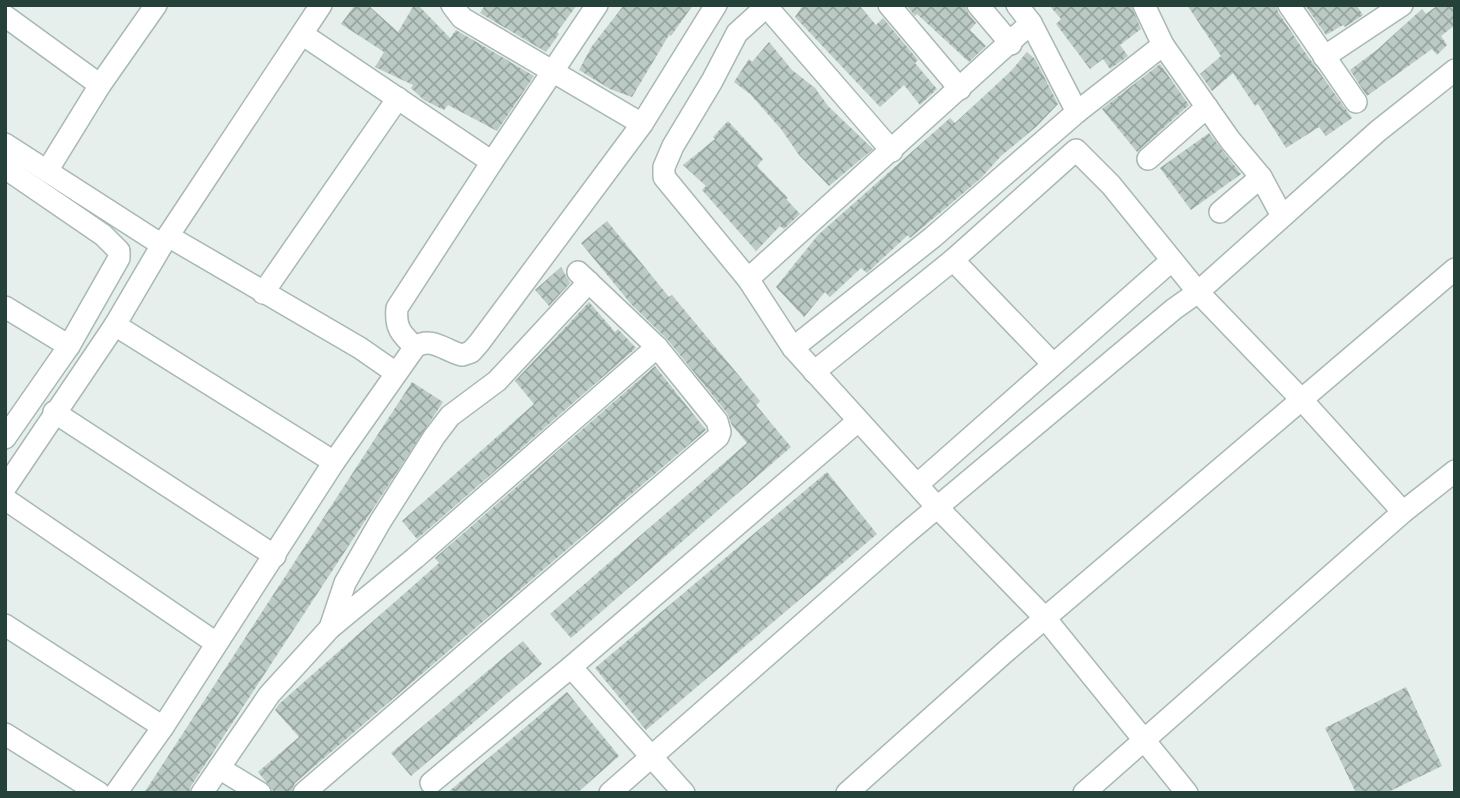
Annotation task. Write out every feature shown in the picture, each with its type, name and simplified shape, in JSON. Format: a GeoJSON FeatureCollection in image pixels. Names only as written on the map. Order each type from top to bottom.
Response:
{"type":"FeatureCollection","features":[{"type":"Feature","properties":{"kind":"street"},"geometry":{"type":"LineString","coordinates":[[47,171],[100,85],[156,5]]}},
{"type":"Feature","properties":{"kind":"street"},"geometry":{"type":"LineString","coordinates":[[5,488],[115,325],[165,240],[321,5]]}},
{"type":"Feature","properties":{"kind":"street"},"geometry":{"type":"LineString","coordinates":[[452,5],[462,18],[642,124]]}},
{"type":"Feature","properties":{"kind":"street"},"geometry":{"type":"LineString","coordinates":[[415,347],[400,334],[395,323],[397,308],[597,5]]}},
{"type":"Feature","properties":{"kind":"street"},"geometry":{"type":"LineString","coordinates":[[116,793],[163,727],[334,463],[415,347],[430,342],[462,355],[471,352],[642,124],[716,5]]}},
{"type":"Feature","properties":{"kind":"street"},"geometry":{"type":"LineString","coordinates":[[888,5],[960,89]]}},
{"type":"Feature","properties":{"kind":"street"},"geometry":{"type":"LineString","coordinates":[[978,5],[1011,44]]}},
{"type":"Feature","properties":{"kind":"street"},"geometry":{"type":"LineString","coordinates":[[1017,5],[1031,23],[1077,112]]}},
{"type":"Feature","properties":{"kind":"street"},"geometry":{"type":"LineString","coordinates":[[1289,5],[1356,102]]}},
{"type":"Feature","properties":{"kind":"street"},"geometry":{"type":"LineString","coordinates":[[1324,57],[1371,14],[1402,5]]}},
{"type":"Feature","properties":{"kind":"street"},"geometry":{"type":"LineString","coordinates":[[892,151],[767,6],[737,33],[673,146],[664,167],[664,177],[748,279],[793,348],[938,508],[1045,618],[1187,793]]}},
{"type":"Feature","properties":{"kind":"street"},"geometry":{"type":"LineString","coordinates":[[1149,7],[1163,45],[1230,140],[1261,177],[1282,216]]}},
{"type":"Feature","properties":{"kind":"street"},"geometry":{"type":"LineString","coordinates":[[5,16],[100,85]]}},
{"type":"Feature","properties":{"kind":"street"},"geometry":{"type":"LineString","coordinates":[[748,279],[1011,44],[1031,23]]}},
{"type":"Feature","properties":{"kind":"street"},"geometry":{"type":"LineString","coordinates":[[302,34],[492,162]]}},
{"type":"Feature","properties":{"kind":"street"},"geometry":{"type":"LineString","coordinates":[[793,348],[933,237],[1077,112],[1163,45]]}},
{"type":"Feature","properties":{"kind":"street"},"geometry":{"type":"LineString","coordinates":[[610,793],[938,508],[1174,309],[1198,292],[1378,131],[1455,70]]}},
{"type":"Feature","properties":{"kind":"street"},"geometry":{"type":"LineString","coordinates":[[263,293],[398,99]]}},
{"type":"Feature","properties":{"kind":"street"},"geometry":{"type":"LineString","coordinates":[[1148,159],[1207,107]]}},
{"type":"Feature","properties":{"kind":"street"},"geometry":{"type":"LineString","coordinates":[[5,144],[165,240],[360,348],[397,373]]}},
{"type":"Feature","properties":{"kind":"street"},"geometry":{"type":"LineString","coordinates":[[814,372],[953,260],[1076,150],[1111,185],[1198,292],[1302,400],[1403,512]]}},
{"type":"Feature","properties":{"kind":"street"},"geometry":{"type":"LineString","coordinates":[[5,168],[103,235],[119,251],[114,268],[69,346],[5,438]]}},
{"type":"Feature","properties":{"kind":"street"},"geometry":{"type":"LineString","coordinates":[[1220,212],[1261,177]]}},
{"type":"Feature","properties":{"kind":"street"},"geometry":{"type":"LineString","coordinates":[[953,260],[1053,364]]}},
{"type":"Feature","properties":{"kind":"street"},"geometry":{"type":"LineString","coordinates":[[918,484],[1171,261]]}},
{"type":"Feature","properties":{"kind":"street"},"geometry":{"type":"LineString","coordinates":[[847,793],[1045,618],[1455,269]]}},
{"type":"Feature","properties":{"kind":"street"},"geometry":{"type":"LineString","coordinates":[[304,793],[714,442],[720,432],[717,421],[657,347],[584,277],[497,381],[450,416],[434,437],[345,583],[330,628]]}},
{"type":"Feature","properties":{"kind":"street"},"geometry":{"type":"LineString","coordinates":[[5,307],[69,346]]}},
{"type":"Feature","properties":{"kind":"street"},"geometry":{"type":"LineString","coordinates":[[115,325],[334,463]]}},
{"type":"Feature","properties":{"kind":"street"},"geometry":{"type":"LineString","coordinates":[[202,793],[269,695],[330,628],[415,558],[657,347]]}},
{"type":"Feature","properties":{"kind":"street"},"geometry":{"type":"LineString","coordinates":[[54,412],[275,556]]}},
{"type":"Feature","properties":{"kind":"street"},"geometry":{"type":"LineString","coordinates":[[431,783],[858,422]]}},
{"type":"Feature","properties":{"kind":"street"},"geometry":{"type":"LineString","coordinates":[[1084,793],[1403,512],[1455,471]]}},
{"type":"Feature","properties":{"kind":"street"},"geometry":{"type":"LineString","coordinates":[[5,499],[216,643]]}},
{"type":"Feature","properties":{"kind":"street"},"geometry":{"type":"LineString","coordinates":[[5,625],[163,727]]}},
{"type":"Feature","properties":{"kind":"street"},"geometry":{"type":"LineString","coordinates":[[571,667],[684,793]]}},
{"type":"Feature","properties":{"kind":"street"},"geometry":{"type":"LineString","coordinates":[[5,734],[99,793]]}},
{"type":"Feature","properties":{"kind":"street"},"geometry":{"type":"LineString","coordinates":[[219,768],[260,793]]}},
{"type":"Feature","properties":{"kind":"building"},"geometry":{"type":"Polygon","coordinates":[[[355,5],[368,5],[398,32],[414,5],[418,5],[450,38],[456,30],[534,76],[497,131],[448,105],[444,110],[424,100],[411,88],[413,85],[375,67],[384,52],[341,24],[355,5]]]}},
{"type":"Feature","properties":{"kind":"building"},"geometry":{"type":"Polygon","coordinates":[[[485,5],[577,5],[546,52],[480,13],[485,5]]]}},
{"type":"Feature","properties":{"kind":"building"},"geometry":{"type":"Polygon","coordinates":[[[624,5],[693,5],[671,36],[669,35],[632,97],[610,89],[579,70],[592,46],[624,5]]]}},
{"type":"Feature","properties":{"kind":"building"},"geometry":{"type":"Polygon","coordinates":[[[803,5],[859,5],[876,25],[883,18],[918,60],[915,63],[937,89],[920,105],[904,85],[880,107],[795,17],[803,5]]]}},
{"type":"Feature","properties":{"kind":"building"},"geometry":{"type":"Polygon","coordinates":[[[906,5],[965,5],[976,23],[970,30],[986,46],[969,62],[917,14],[915,16],[906,5]]]}},
{"type":"Feature","properties":{"kind":"building"},"geometry":{"type":"Polygon","coordinates":[[[1049,5],[1131,5],[1141,29],[1120,45],[1128,56],[1110,69],[1103,59],[1090,69],[1056,24],[1061,19],[1049,5]]]}},
{"type":"Feature","properties":{"kind":"building"},"geometry":{"type":"Polygon","coordinates":[[[1187,5],[1276,5],[1302,48],[1352,118],[1326,136],[1319,127],[1286,148],[1258,104],[1255,106],[1233,73],[1212,91],[1200,74],[1221,56],[1187,5]]]}},
{"type":"Feature","properties":{"kind":"building"},"geometry":{"type":"Polygon","coordinates":[[[1305,5],[1356,5],[1363,15],[1326,35],[1305,5]]]}},
{"type":"Feature","properties":{"kind":"building"},"geometry":{"type":"Polygon","coordinates":[[[1438,5],[1455,5],[1455,25],[1441,36],[1447,45],[1437,55],[1432,49],[1367,96],[1350,70],[1422,9],[1426,14],[1438,5]]]}},
{"type":"Feature","properties":{"kind":"building"},"geometry":{"type":"Polygon","coordinates":[[[769,42],[792,70],[815,88],[828,106],[873,149],[829,186],[799,155],[781,129],[750,94],[734,82],[749,59],[752,62],[769,42]]]}},
{"type":"Feature","properties":{"kind":"building"},"geometry":{"type":"Polygon","coordinates":[[[1027,52],[1035,59],[1058,104],[947,207],[910,238],[908,235],[867,273],[861,268],[830,297],[825,292],[804,317],[776,287],[818,235],[950,118],[955,123],[1011,71],[1027,52]]]}},
{"type":"Feature","properties":{"kind":"building"},"geometry":{"type":"Polygon","coordinates":[[[1160,64],[1189,105],[1137,152],[1102,109],[1160,64]]]}},
{"type":"Feature","properties":{"kind":"building"},"geometry":{"type":"Polygon","coordinates":[[[728,121],[763,159],[757,166],[800,214],[784,229],[780,226],[756,251],[702,190],[706,186],[683,165],[715,139],[713,137],[728,121]]]}},
{"type":"Feature","properties":{"kind":"building"},"geometry":{"type":"Polygon","coordinates":[[[1209,133],[1241,174],[1191,210],[1160,168],[1209,133]]]}},
{"type":"Feature","properties":{"kind":"building"},"geometry":{"type":"Polygon","coordinates":[[[607,221],[760,401],[756,405],[791,447],[571,638],[550,614],[747,443],[732,425],[727,413],[667,339],[631,304],[581,243],[607,221]]]}},
{"type":"Feature","properties":{"kind":"building"},"geometry":{"type":"Polygon","coordinates":[[[561,267],[570,283],[549,306],[535,290],[561,267]]]}},
{"type":"Feature","properties":{"kind":"building"},"geometry":{"type":"Polygon","coordinates":[[[589,302],[615,332],[618,329],[636,348],[417,539],[402,521],[534,404],[515,381],[589,302]]]}},
{"type":"Feature","properties":{"kind":"building"},"geometry":{"type":"Polygon","coordinates":[[[655,366],[706,430],[295,783],[291,793],[275,793],[258,772],[299,737],[275,710],[279,704],[439,563],[435,558],[655,366]]]}},
{"type":"Feature","properties":{"kind":"building"},"geometry":{"type":"Polygon","coordinates":[[[412,382],[443,402],[191,786],[189,793],[144,793],[412,382]]]}},
{"type":"Feature","properties":{"kind":"building"},"geometry":{"type":"Polygon","coordinates":[[[827,472],[877,534],[646,730],[595,668],[827,472]]]}},
{"type":"Feature","properties":{"kind":"building"},"geometry":{"type":"Polygon","coordinates":[[[523,641],[542,664],[411,776],[391,753],[523,641]]]}},
{"type":"Feature","properties":{"kind":"building"},"geometry":{"type":"Polygon","coordinates":[[[1406,687],[1442,766],[1386,793],[1356,793],[1325,728],[1406,687]]]}},
{"type":"Feature","properties":{"kind":"building"},"geometry":{"type":"Polygon","coordinates":[[[567,692],[619,756],[577,793],[447,793],[567,692]]]}}]}
